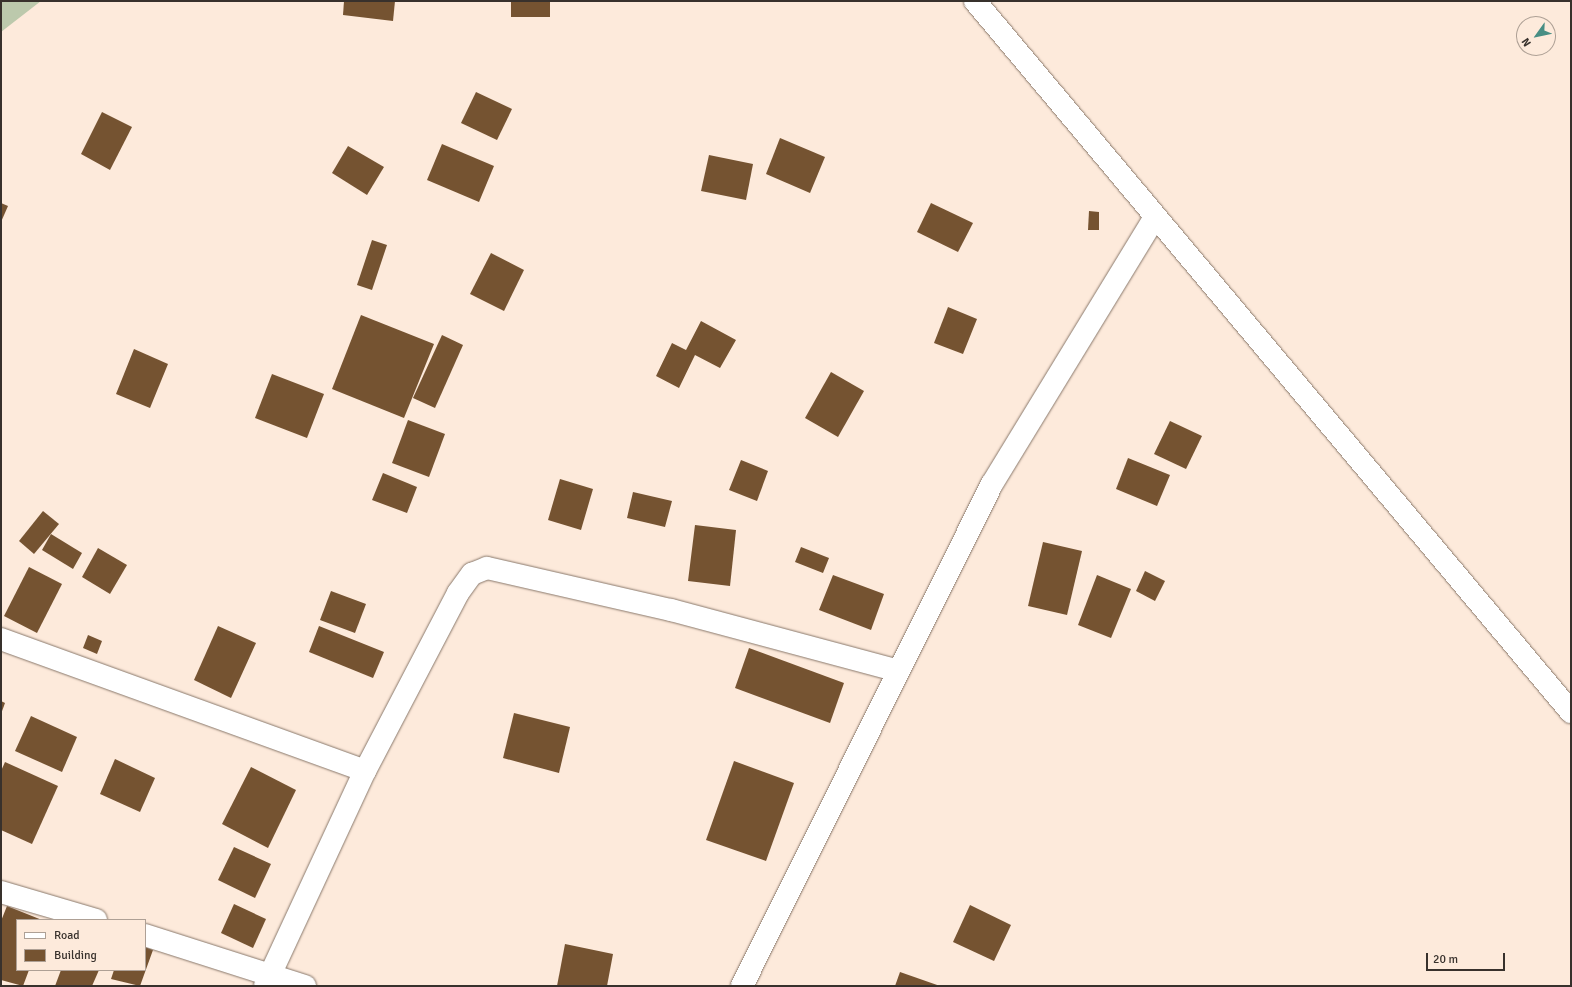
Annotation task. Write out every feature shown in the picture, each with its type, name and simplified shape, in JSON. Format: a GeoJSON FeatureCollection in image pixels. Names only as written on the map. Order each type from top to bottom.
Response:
{"type":"FeatureCollection","features":[{"type":"Feature","properties":{"kind":"street"},"geometry":{"type":"LineString","coordinates":[[975,1],[1154,219],[1571,712]]}},
{"type":"Feature","properties":{"kind":"street"},"geometry":{"type":"LineString","coordinates":[[742,986],[992,484],[1154,219]]}},
{"type":"Feature","properties":{"kind":"street"},"geometry":{"type":"LineString","coordinates":[[268,980],[365,771],[458,593],[472,574],[487,568],[671,610],[898,671]]}},
{"type":"Feature","properties":{"kind":"street"},"geometry":{"type":"LineString","coordinates":[[1,639],[365,771]]}},
{"type":"Feature","properties":{"kind":"street"},"geometry":{"type":"LineString","coordinates":[[1,892],[93,919]]}},
{"type":"Feature","properties":{"kind":"street"},"geometry":{"type":"LineString","coordinates":[[146,935],[268,980],[305,986]]}},
{"type":"Feature","properties":{"kind":"green space"},"geometry":{"type":"Polygon","coordinates":[[[1,1],[41,1],[1,32],[1,1]]]}},
{"type":"Feature","properties":{"kind":"building"},"geometry":{"type":"Polygon","coordinates":[[[344,1],[395,1],[393,21],[343,15],[344,1]]]}},
{"type":"Feature","properties":{"kind":"building"},"geometry":{"type":"Polygon","coordinates":[[[511,1],[550,1],[550,17],[511,17],[511,1]]]}},
{"type":"Feature","properties":{"kind":"building"},"geometry":{"type":"Polygon","coordinates":[[[476,92],[512,109],[497,140],[461,123],[476,92]]]}},
{"type":"Feature","properties":{"kind":"building"},"geometry":{"type":"Polygon","coordinates":[[[102,112],[132,127],[110,170],[81,154],[102,112]]]}},
{"type":"Feature","properties":{"kind":"building"},"geometry":{"type":"Polygon","coordinates":[[[780,138],[825,157],[810,193],[766,174],[780,138]]]}},
{"type":"Feature","properties":{"kind":"building"},"geometry":{"type":"Polygon","coordinates":[[[442,144],[494,166],[479,202],[427,180],[442,144]]]}},
{"type":"Feature","properties":{"kind":"building"},"geometry":{"type":"Polygon","coordinates":[[[348,146],[384,167],[367,195],[332,173],[348,146]]]}},
{"type":"Feature","properties":{"kind":"building"},"geometry":{"type":"Polygon","coordinates":[[[709,155],[753,164],[746,200],[701,191],[709,155]]]}},
{"type":"Feature","properties":{"kind":"building"},"geometry":{"type":"Polygon","coordinates":[[[1,203],[8,206],[1,222],[1,203]]]}},
{"type":"Feature","properties":{"kind":"building"},"geometry":{"type":"Polygon","coordinates":[[[931,203],[973,223],[958,252],[917,232],[931,203]]]}},
{"type":"Feature","properties":{"kind":"building"},"geometry":{"type":"Polygon","coordinates":[[[1089,211],[1099,212],[1099,230],[1088,230],[1089,211]]]}},
{"type":"Feature","properties":{"kind":"building"},"geometry":{"type":"Polygon","coordinates":[[[372,240],[387,245],[372,290],[357,285],[372,240]]]}},
{"type":"Feature","properties":{"kind":"building"},"geometry":{"type":"Polygon","coordinates":[[[491,253],[524,270],[504,311],[470,294],[491,253]]]}},
{"type":"Feature","properties":{"kind":"building"},"geometry":{"type":"Polygon","coordinates":[[[948,307],[977,319],[963,354],[934,343],[948,307]]]}},
{"type":"Feature","properties":{"kind":"building"},"geometry":{"type":"Polygon","coordinates":[[[361,315],[434,344],[404,418],[332,389],[361,315]]]}},
{"type":"Feature","properties":{"kind":"building"},"geometry":{"type":"Polygon","coordinates":[[[701,321],[736,340],[720,368],[695,355],[679,388],[656,376],[672,343],[686,350],[701,321]]]}},
{"type":"Feature","properties":{"kind":"building"},"geometry":{"type":"Polygon","coordinates":[[[442,335],[463,345],[435,408],[413,398],[442,335]]]}},
{"type":"Feature","properties":{"kind":"building"},"geometry":{"type":"Polygon","coordinates":[[[134,349],[168,364],[150,408],[116,394],[134,349]]]}},
{"type":"Feature","properties":{"kind":"building"},"geometry":{"type":"Polygon","coordinates":[[[831,372],[864,391],[838,437],[805,418],[831,372]]]}},
{"type":"Feature","properties":{"kind":"building"},"geometry":{"type":"Polygon","coordinates":[[[272,374],[324,394],[307,438],[255,418],[272,374]]]}},
{"type":"Feature","properties":{"kind":"building"},"geometry":{"type":"Polygon","coordinates":[[[408,420],[445,434],[429,477],[392,463],[408,420]]]}},
{"type":"Feature","properties":{"kind":"building"},"geometry":{"type":"Polygon","coordinates":[[[1170,421],[1202,436],[1186,469],[1154,454],[1170,421]]]}},
{"type":"Feature","properties":{"kind":"building"},"geometry":{"type":"Polygon","coordinates":[[[1128,458],[1170,475],[1157,506],[1116,489],[1128,458]]]}},
{"type":"Feature","properties":{"kind":"building"},"geometry":{"type":"Polygon","coordinates":[[[741,460],[768,471],[757,501],[729,490],[741,460]]]}},
{"type":"Feature","properties":{"kind":"building"},"geometry":{"type":"Polygon","coordinates":[[[383,473],[417,487],[407,513],[372,500],[383,473]]]}},
{"type":"Feature","properties":{"kind":"building"},"geometry":{"type":"Polygon","coordinates":[[[560,479],[593,489],[581,530],[548,520],[560,479]]]}},
{"type":"Feature","properties":{"kind":"building"},"geometry":{"type":"Polygon","coordinates":[[[633,492],[672,501],[665,527],[627,518],[633,492]]]}},
{"type":"Feature","properties":{"kind":"building"},"geometry":{"type":"Polygon","coordinates":[[[43,511],[59,524],[34,554],[19,541],[43,511]]]}},
{"type":"Feature","properties":{"kind":"building"},"geometry":{"type":"Polygon","coordinates":[[[695,525],[736,530],[730,586],[688,581],[695,525]]]}},
{"type":"Feature","properties":{"kind":"building"},"geometry":{"type":"Polygon","coordinates":[[[51,534],[82,553],[73,569],[42,550],[51,534]]]}},
{"type":"Feature","properties":{"kind":"building"},"geometry":{"type":"Polygon","coordinates":[[[1043,542],[1082,551],[1067,615],[1028,606],[1043,542]]]}},
{"type":"Feature","properties":{"kind":"building"},"geometry":{"type":"Polygon","coordinates":[[[801,547],[829,558],[823,573],[795,562],[801,547]]]}},
{"type":"Feature","properties":{"kind":"building"},"geometry":{"type":"Polygon","coordinates":[[[98,548],[127,565],[110,594],[82,577],[98,548]]]}},
{"type":"Feature","properties":{"kind":"building"},"geometry":{"type":"Polygon","coordinates":[[[29,567],[62,584],[37,633],[4,616],[29,567]]]}},
{"type":"Feature","properties":{"kind":"building"},"geometry":{"type":"Polygon","coordinates":[[[1145,571],[1165,581],[1155,601],[1136,591],[1145,571]]]}},
{"type":"Feature","properties":{"kind":"building"},"geometry":{"type":"Polygon","coordinates":[[[833,575],[884,594],[871,630],[819,610],[833,575]]]}},
{"type":"Feature","properties":{"kind":"building"},"geometry":{"type":"Polygon","coordinates":[[[1097,575],[1131,589],[1111,638],[1078,625],[1097,575]]]}},
{"type":"Feature","properties":{"kind":"building"},"geometry":{"type":"Polygon","coordinates":[[[331,591],[366,604],[355,633],[320,620],[331,591]]]}},
{"type":"Feature","properties":{"kind":"building"},"geometry":{"type":"Polygon","coordinates":[[[218,626],[256,643],[231,698],[194,680],[218,626]]]}},
{"type":"Feature","properties":{"kind":"building"},"geometry":{"type":"Polygon","coordinates":[[[319,626],[384,652],[373,678],[309,652],[319,626]]]}},
{"type":"Feature","properties":{"kind":"building"},"geometry":{"type":"Polygon","coordinates":[[[88,635],[102,641],[97,654],[83,648],[88,635]]]}},
{"type":"Feature","properties":{"kind":"building"},"geometry":{"type":"Polygon","coordinates":[[[749,648],[844,683],[830,723],[735,688],[749,648]]]}},
{"type":"Feature","properties":{"kind":"building"},"geometry":{"type":"Polygon","coordinates":[[[1,701],[5,703],[1,714],[1,701]]]}},
{"type":"Feature","properties":{"kind":"building"},"geometry":{"type":"Polygon","coordinates":[[[514,713],[570,727],[559,773],[503,758],[514,713]]]}},
{"type":"Feature","properties":{"kind":"building"},"geometry":{"type":"Polygon","coordinates":[[[31,716],[77,737],[62,772],[15,751],[31,716]]]}},
{"type":"Feature","properties":{"kind":"building"},"geometry":{"type":"Polygon","coordinates":[[[115,759],[155,778],[140,812],[100,794],[115,759]]]}},
{"type":"Feature","properties":{"kind":"building"},"geometry":{"type":"Polygon","coordinates":[[[734,761],[794,783],[766,861],[706,840],[734,761]]]}},
{"type":"Feature","properties":{"kind":"building"},"geometry":{"type":"Polygon","coordinates":[[[5,762],[58,786],[32,844],[1,830],[1,771],[5,762]]]}},
{"type":"Feature","properties":{"kind":"building"},"geometry":{"type":"Polygon","coordinates":[[[251,767],[296,790],[268,848],[222,824],[251,767]]]}},
{"type":"Feature","properties":{"kind":"building"},"geometry":{"type":"Polygon","coordinates":[[[234,847],[271,864],[255,898],[218,880],[234,847]]]}},
{"type":"Feature","properties":{"kind":"building"},"geometry":{"type":"Polygon","coordinates":[[[234,904],[266,919],[253,948],[221,933],[234,904]]]}},
{"type":"Feature","properties":{"kind":"building"},"geometry":{"type":"Polygon","coordinates":[[[970,905],[1011,925],[994,961],[953,942],[970,905]]]}},
{"type":"Feature","properties":{"kind":"building"},"geometry":{"type":"Polygon","coordinates":[[[7,906],[40,919],[16,919],[16,971],[29,971],[23,986],[1,980],[1,921],[7,906]]]}},
{"type":"Feature","properties":{"kind":"building"},"geometry":{"type":"Polygon","coordinates":[[[565,944],[613,954],[607,986],[557,986],[565,944]]]}},
{"type":"Feature","properties":{"kind":"building"},"geometry":{"type":"Polygon","coordinates":[[[146,947],[153,950],[146,969],[146,947]]]}},
{"type":"Feature","properties":{"kind":"building"},"geometry":{"type":"Polygon","coordinates":[[[61,971],[99,971],[92,986],[55,986],[61,971]]]}},
{"type":"Feature","properties":{"kind":"building"},"geometry":{"type":"Polygon","coordinates":[[[114,971],[145,971],[140,986],[111,979],[114,971]]]}},
{"type":"Feature","properties":{"kind":"building"},"geometry":{"type":"Polygon","coordinates":[[[900,972],[940,986],[895,986],[900,972]]]}}]}
